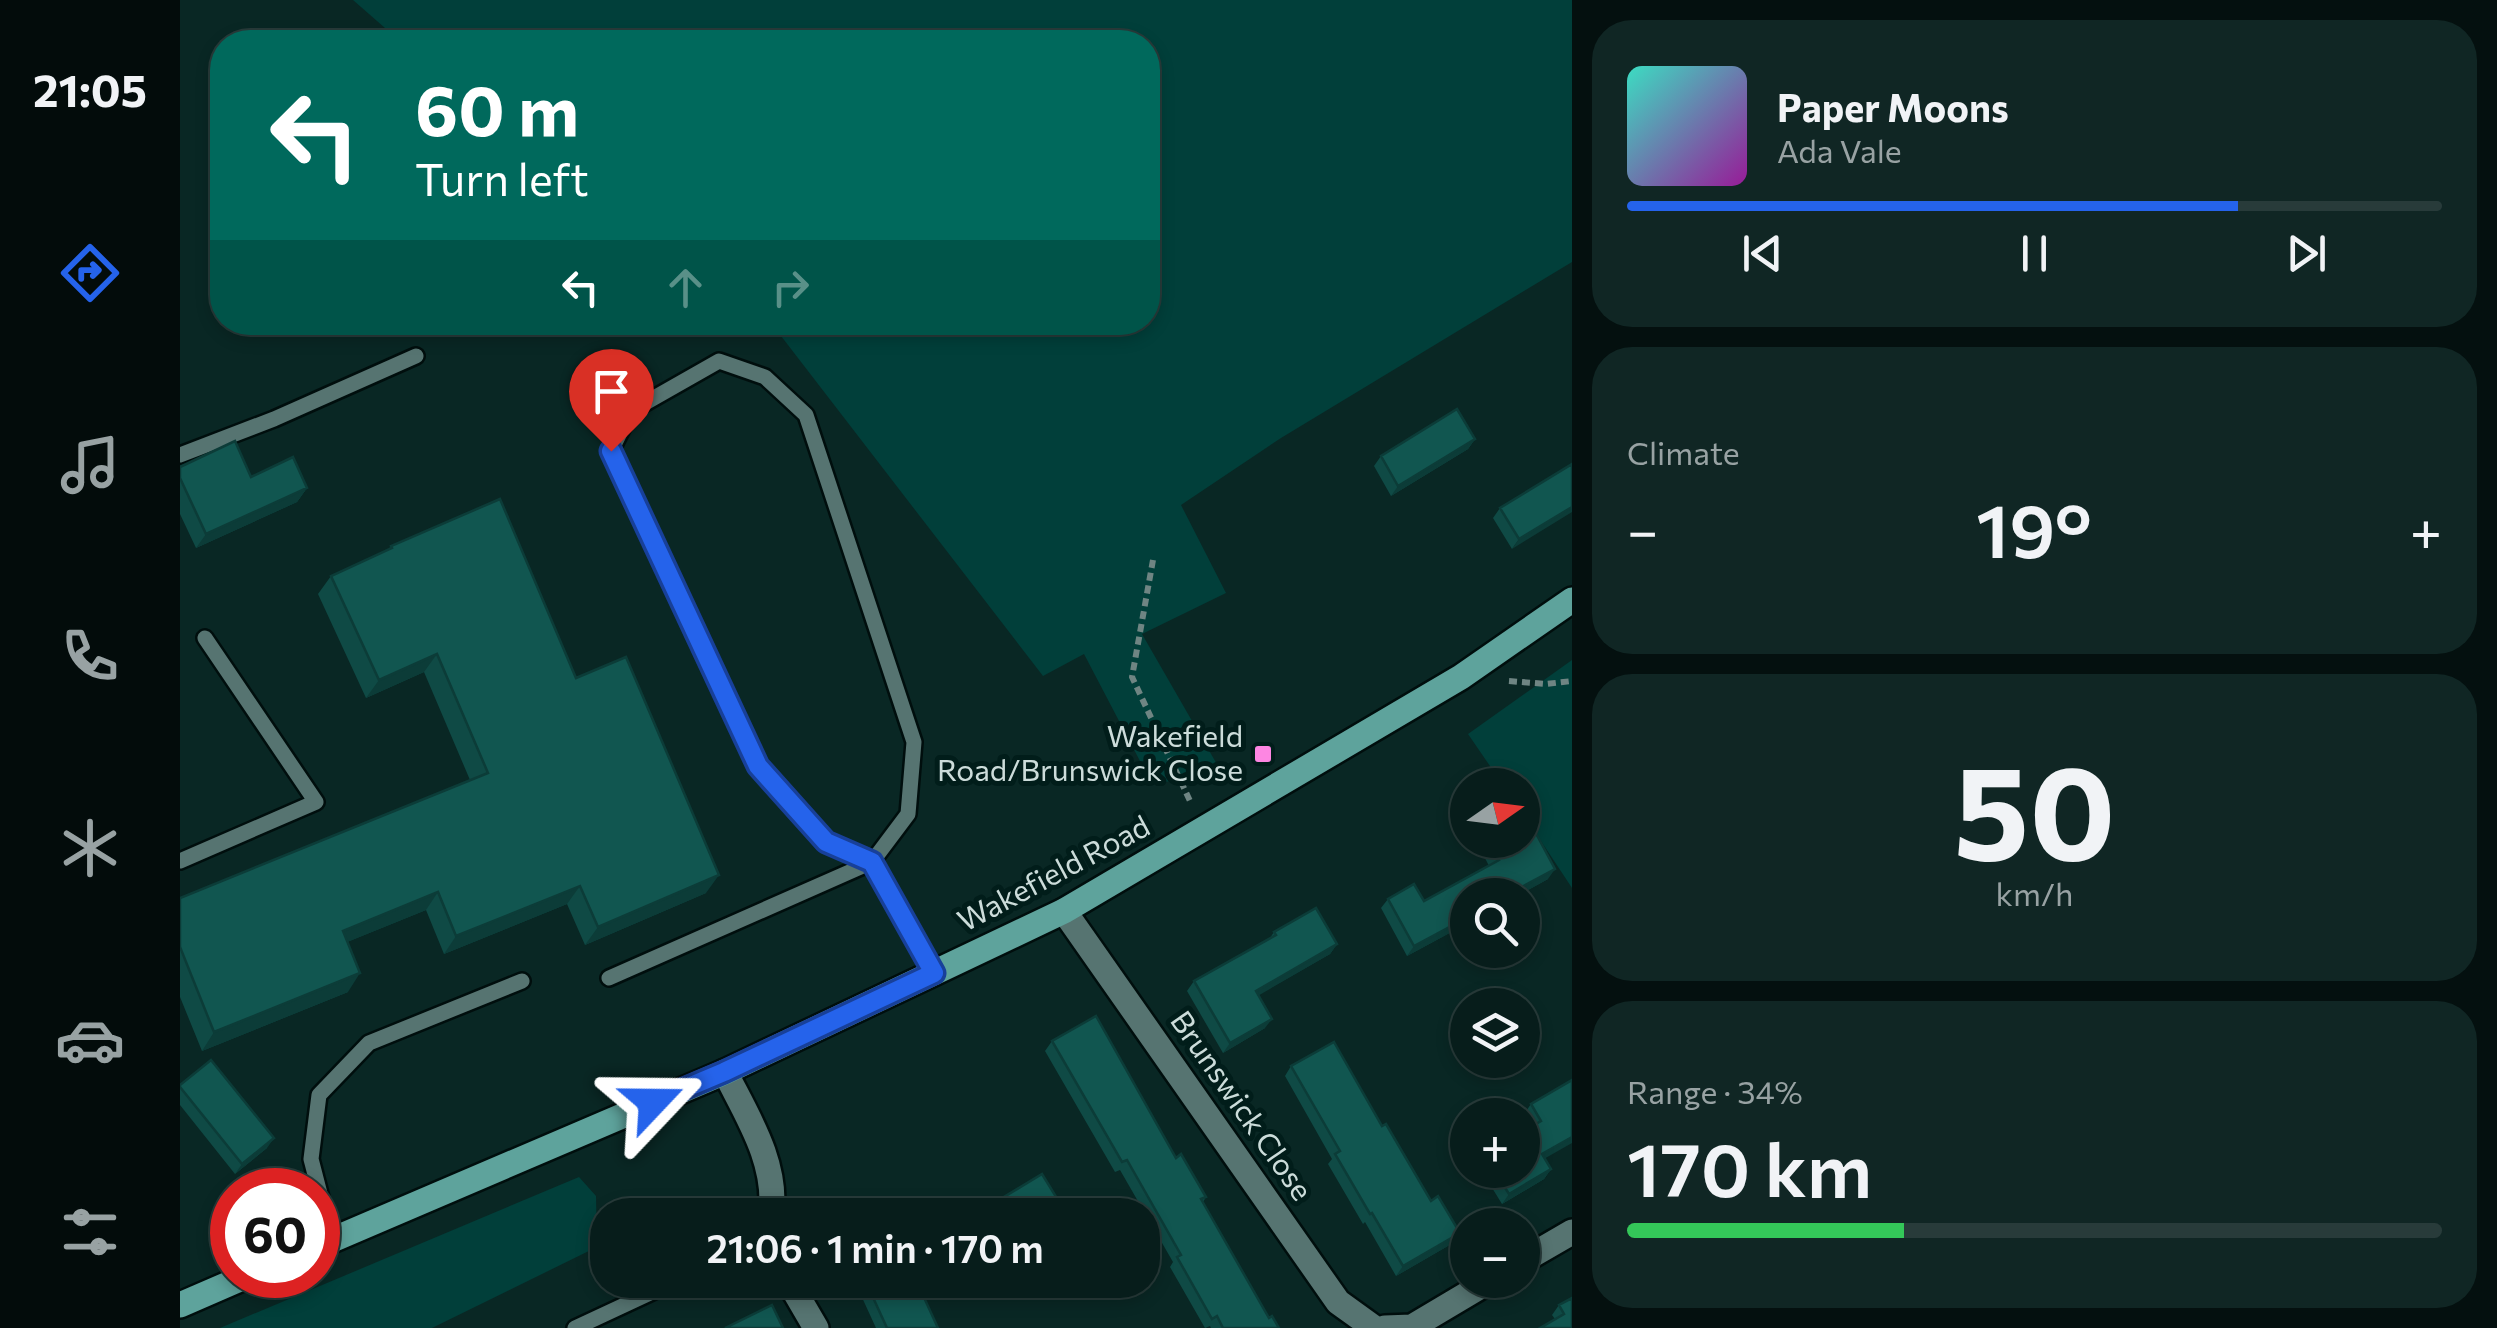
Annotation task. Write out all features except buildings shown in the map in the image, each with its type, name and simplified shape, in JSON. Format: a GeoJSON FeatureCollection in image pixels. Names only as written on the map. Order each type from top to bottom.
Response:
{"type":"FeatureCollection","features":[{"type":"Feature","properties":{"kind":"main road","name":"Wakefield Road"},"geometry":{"type":"LineString","coordinates":[[340,1237],[724,1072],[1064,912],[1461,677],[1572,600]]}},
{"type":"Feature","properties":{"kind":"main road"},"geometry":{"type":"LineString","coordinates":[[180,1304],[210,1291]]}},
{"type":"Feature","properties":{"kind":"street","name":"Brunswick Close"},"geometry":{"type":"LineString","coordinates":[[1064,912],[1338,1302],[1374,1328]]}},
{"type":"Feature","properties":{"kind":"street"},"geometry":{"type":"LineString","coordinates":[[724,1072],[770,1169],[772,1198]]}},
{"type":"Feature","properties":{"kind":"street"},"geometry":{"type":"LineString","coordinates":[[1540,1251],[1572,1232]]}},
{"type":"Feature","properties":{"kind":"street"},"geometry":{"type":"LineString","coordinates":[[798,1298],[816,1328]]}},
{"type":"Feature","properties":{"kind":"street"},"geometry":{"type":"LineString","coordinates":[[1385,1328],[1412,1326],[1460,1298]]}},
{"type":"Feature","properties":{"kind":"lane"},"geometry":{"type":"LineString","coordinates":[[180,455],[416,356]]}},
{"type":"Feature","properties":{"kind":"lane"},"geometry":{"type":"LineString","coordinates":[[609,978],[872,862],[908,814],[914,742],[806,415],[766,377],[719,360],[632,411],[611,451],[758,766],[826,842],[872,862],[934,973]]}},
{"type":"Feature","properties":{"kind":"lane"},"geometry":{"type":"LineString","coordinates":[[180,861],[316,802],[205,638]]}},
{"type":"Feature","properties":{"kind":"lane"},"geometry":{"type":"LineString","coordinates":[[313,1168],[319,1095],[369,1043],[522,981]]}},
{"type":"Feature","properties":{"kind":"lane"},"geometry":{"type":"LineString","coordinates":[[576,1328],[640,1298]]}},
{"type":"Feature","properties":{"kind":"path"},"geometry":{"type":"LineString","coordinates":[[1152,560],[1132,676],[1204,829]]}},
{"type":"Feature","properties":{"kind":"path"},"geometry":{"type":"LineString","coordinates":[[1461,677],[1546,684],[1572,680]]}},
{"type":"Feature","properties":{"kind":"shaded area"},"geometry":{"type":"Polygon","coordinates":[[[353,0],[1572,0],[1572,262],[1281,438],[1181,505],[1226,593],[1142,634],[1222,773],[1152,784],[1084,654],[1043,676],[780,335],[1160,335],[1160,30],[387,30],[353,0]]]}},
{"type":"Feature","properties":{"kind":"shaded area"},"geometry":{"type":"Polygon","coordinates":[[[1572,660],[1572,888],[1540,840],[1540,768],[1491,768],[1468,734],[1572,660]]]}},
{"type":"Feature","properties":{"kind":"shaded area"},"geometry":{"type":"Polygon","coordinates":[[[579,1177],[596,1196],[590,1198],[590,1250],[432,1328],[220,1328],[291,1298],[340,1298],[340,1278],[579,1177]]]}},
{"type":"Feature","properties":{"kind":"place","name":"Wakefield Road/Brunswick Close"},"geometry":{"type":"Point","coordinates":[1263,754]}},
{"type":"Feature","properties":{"kind":"route"},"geometry":{"type":"LineString","coordinates":[[611,451],[758,766],[826,842],[872,862],[934,973],[653,1102]]}}]}
